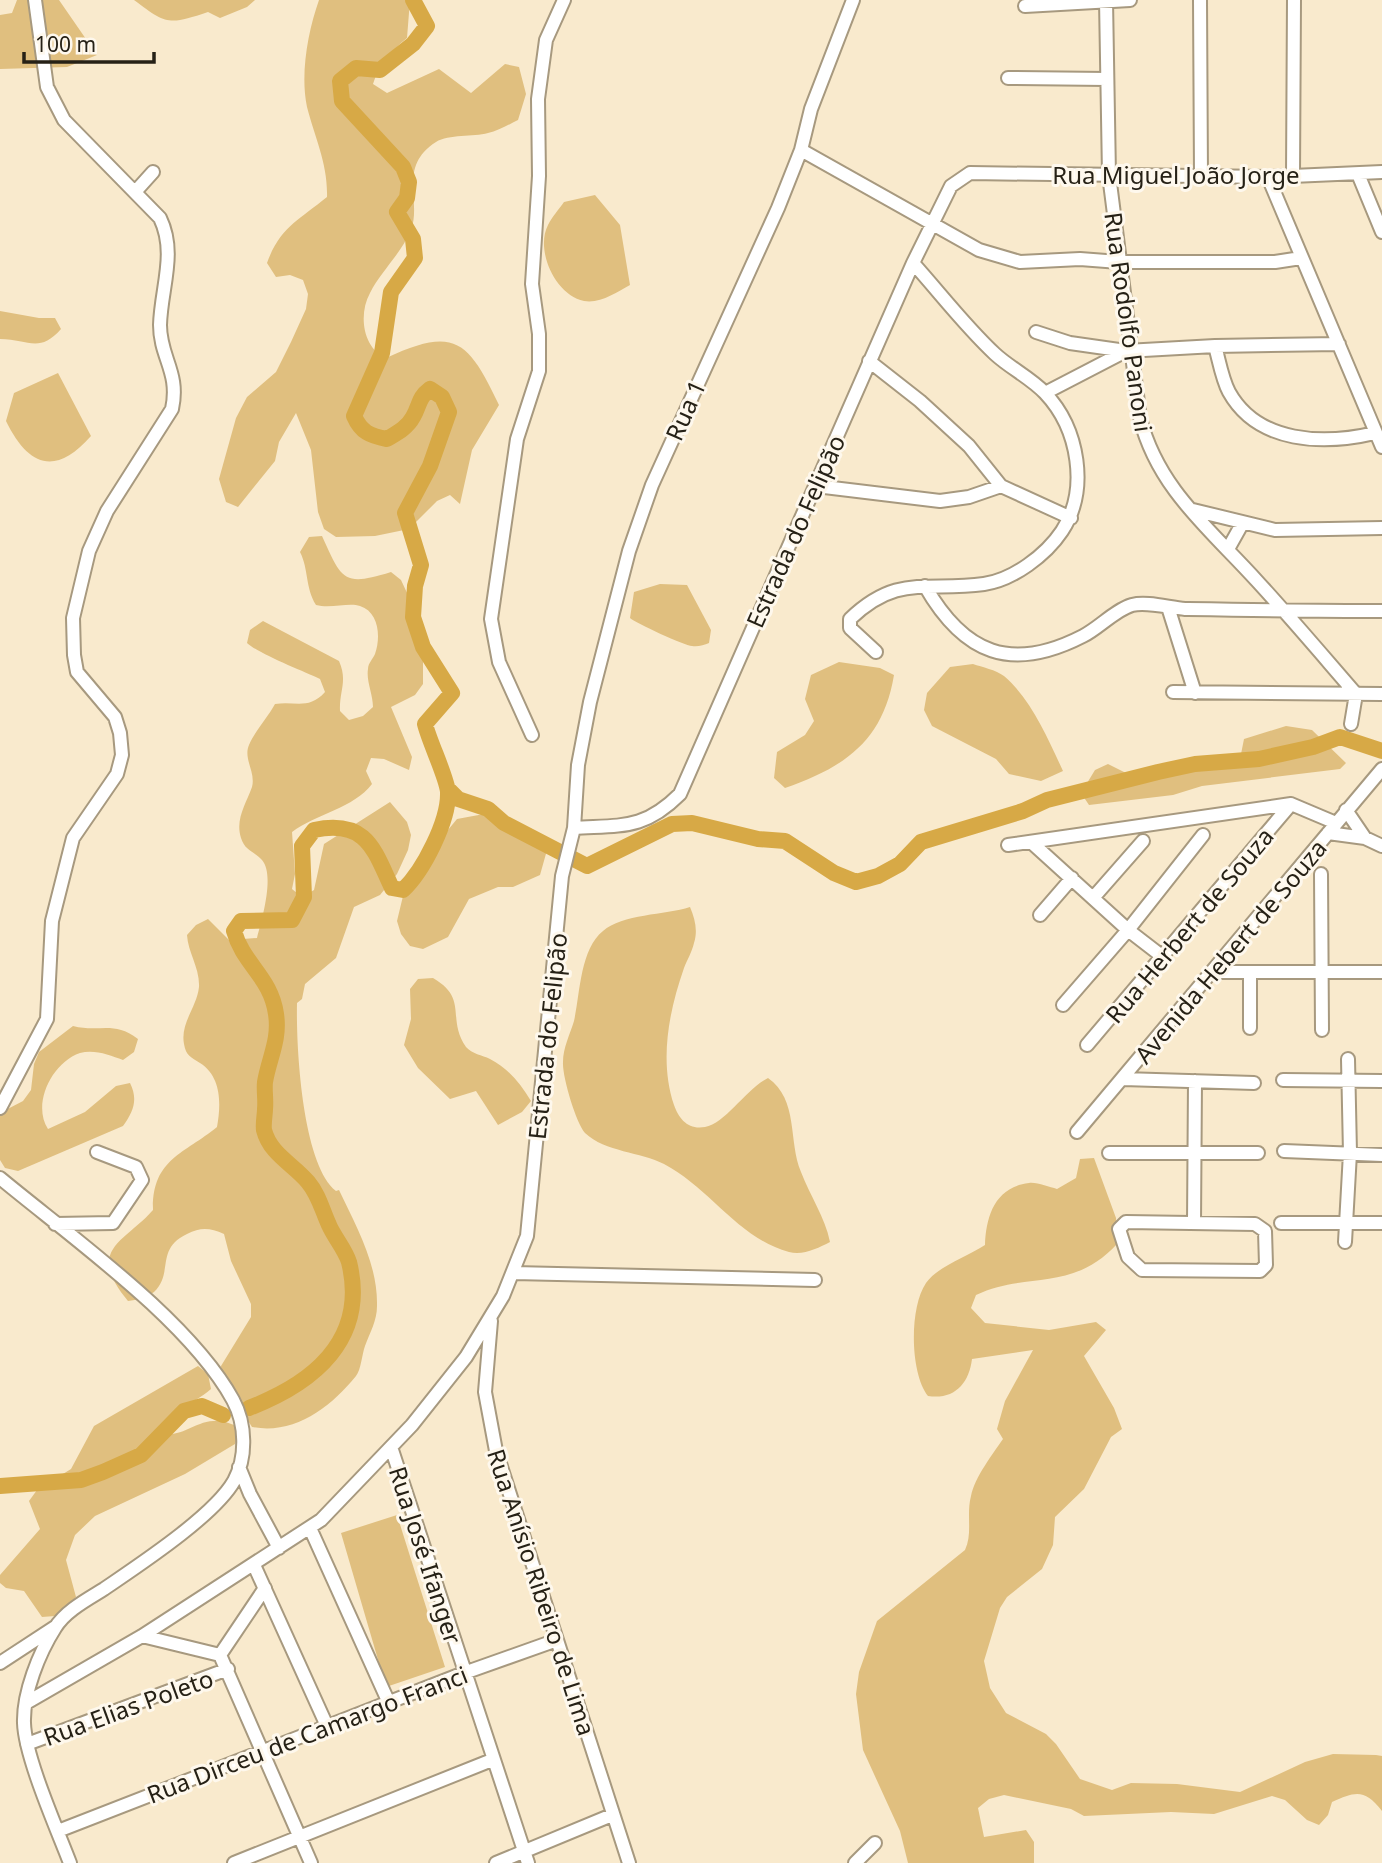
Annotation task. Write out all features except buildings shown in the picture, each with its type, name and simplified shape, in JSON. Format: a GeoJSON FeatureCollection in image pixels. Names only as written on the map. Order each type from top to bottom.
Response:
{"type":"FeatureCollection","features":[{"type":"Feature","properties":{"kind":"street"},"geometry":{"type":"LineString","coordinates":[[0,1108],[47,1019],[52,921],[73,838],[117,774],[122,755],[115,717],[77,672],[74,655],[74,618],[89,551],[107,511],[167,419],[176,391],[173,372],[162,343],[160,324],[168,275],[167,232],[160,218],[64,120],[47,87],[35,0]]}},
{"type":"Feature","properties":{"kind":"street"},"geometry":{"type":"LineString","coordinates":[[532,735],[499,662],[492,620],[517,439],[540,371],[539,334],[532,284],[539,176],[538,99],[546,40],[564,0]]}},
{"type":"Feature","properties":{"kind":"street","name":"Rua 1"},"geometry":{"type":"LineString","coordinates":[[573,832],[578,765],[590,702],[634,538],[652,485],[778,208],[801,149],[811,109],[853,0]]}},
{"type":"Feature","properties":{"kind":"street"},"geometry":{"type":"LineString","coordinates":[[1025,6],[1130,0]]}},
{"type":"Feature","properties":{"kind":"street"},"geometry":{"type":"LineString","coordinates":[[1200,0],[1201,175]]}},
{"type":"Feature","properties":{"kind":"street"},"geometry":{"type":"LineString","coordinates":[[1293,175],[1294,0]]}},
{"type":"Feature","properties":{"kind":"street","name":"Rua Rodolfo Panoni"},"geometry":{"type":"LineString","coordinates":[[1106,2],[1109,175],[1130,351],[1140,418],[1148,448],[1163,475],[1190,509],[1284,610],[1356,694]]}},
{"type":"Feature","properties":{"kind":"street"},"geometry":{"type":"LineString","coordinates":[[1008,78],[1107,79]]}},
{"type":"Feature","properties":{"kind":"street"},"geometry":{"type":"LineString","coordinates":[[801,149],[983,252],[1020,262],[1080,259],[1119,262],[1275,262],[1301,257]]}},
{"type":"Feature","properties":{"kind":"street"},"geometry":{"type":"LineString","coordinates":[[135,192],[153,172]]}},
{"type":"Feature","properties":{"kind":"street","name":"Rua Miguel João Jorge"},"geometry":{"type":"LineString","coordinates":[[970,173],[1268,177],[1382,172]]}},
{"type":"Feature","properties":{"kind":"street","name":"Estrada do Felipão"},"geometry":{"type":"LineString","coordinates":[[491,1317],[514,1272],[527,1236],[562,876],[573,832],[629,824],[659,814],[680,794],[913,263],[951,186],[970,173]]}},
{"type":"Feature","properties":{"kind":"street"},"geometry":{"type":"LineString","coordinates":[[1357,174],[1382,232]]}},
{"type":"Feature","properties":{"kind":"street"},"geometry":{"type":"LineString","coordinates":[[1268,177],[1382,447]]}},
{"type":"Feature","properties":{"kind":"street"},"geometry":{"type":"LineString","coordinates":[[876,652],[850,628],[850,619],[876,598],[902,586],[985,584],[1034,561],[1056,540],[1071,518],[1077,482],[1076,451],[1068,428],[1045,393],[995,354],[913,263]]}},
{"type":"Feature","properties":{"kind":"street"},"geometry":{"type":"LineString","coordinates":[[1035,332],[1070,343],[1130,351],[1215,346],[1339,344]]}},
{"type":"Feature","properties":{"kind":"street"},"geometry":{"type":"LineString","coordinates":[[1215,346],[1228,391],[1245,414],[1264,428],[1330,441],[1375,433]]}},
{"type":"Feature","properties":{"kind":"street"},"geometry":{"type":"LineString","coordinates":[[1045,393],[1130,351]]}},
{"type":"Feature","properties":{"kind":"street"},"geometry":{"type":"LineString","coordinates":[[869,361],[920,401],[969,446],[1001,485],[1071,518]]}},
{"type":"Feature","properties":{"kind":"street"},"geometry":{"type":"LineString","coordinates":[[816,486],[940,501],[969,497],[1001,485]]}},
{"type":"Feature","properties":{"kind":"street"},"geometry":{"type":"LineString","coordinates":[[1190,509],[1242,524],[1276,530],[1382,528]]}},
{"type":"Feature","properties":{"kind":"street"},"geometry":{"type":"LineString","coordinates":[[1228,548],[1242,524]]}},
{"type":"Feature","properties":{"kind":"street"},"geometry":{"type":"LineString","coordinates":[[925,586],[940,613],[962,636],[998,652],[1023,657],[1045,652],[1080,638],[1133,605],[1382,611]]}},
{"type":"Feature","properties":{"kind":"street"},"geometry":{"type":"LineString","coordinates":[[1168,607],[1195,693]]}},
{"type":"Feature","properties":{"kind":"street"},"geometry":{"type":"LineString","coordinates":[[1173,692],[1382,694]]}},
{"type":"Feature","properties":{"kind":"street"},"geometry":{"type":"LineString","coordinates":[[1351,724],[1356,694]]}},
{"type":"Feature","properties":{"kind":"street","name":"Avenida Hebert de Souza"},"geometry":{"type":"LineString","coordinates":[[1077,1132],[1379,772]]}},
{"type":"Feature","properties":{"kind":"street"},"geometry":{"type":"LineString","coordinates":[[1008,845],[1291,804],[1332,828],[1366,838],[1382,846]]}},
{"type":"Feature","properties":{"kind":"street","name":"Rua Herbert de Souza"},"geometry":{"type":"LineString","coordinates":[[1087,1045],[1291,804]]}},
{"type":"Feature","properties":{"kind":"street"},"geometry":{"type":"LineString","coordinates":[[1346,810],[1366,838]]}},
{"type":"Feature","properties":{"kind":"street"},"geometry":{"type":"LineString","coordinates":[[1063,1005],[1128,930],[1203,835]]}},
{"type":"Feature","properties":{"kind":"street"},"geometry":{"type":"LineString","coordinates":[[1093,898],[1143,841]]}},
{"type":"Feature","properties":{"kind":"street"},"geometry":{"type":"LineString","coordinates":[[1031,842],[1128,930],[1163,957]]}},
{"type":"Feature","properties":{"kind":"street"},"geometry":{"type":"LineString","coordinates":[[1321,874],[1322,1030]]}},
{"type":"Feature","properties":{"kind":"street"},"geometry":{"type":"LineString","coordinates":[[1040,915],[1072,878]]}},
{"type":"Feature","properties":{"kind":"street"},"geometry":{"type":"LineString","coordinates":[[1212,972],[1382,972]]}},
{"type":"Feature","properties":{"kind":"street"},"geometry":{"type":"LineString","coordinates":[[1250,974],[1250,1028]]}},
{"type":"Feature","properties":{"kind":"street"},"geometry":{"type":"LineString","coordinates":[[1345,1242],[1350,1153],[1348,1059]]}},
{"type":"Feature","properties":{"kind":"street"},"geometry":{"type":"LineString","coordinates":[[1123,1079],[1254,1083]]}},
{"type":"Feature","properties":{"kind":"street"},"geometry":{"type":"LineString","coordinates":[[1283,1080],[1382,1081]]}},
{"type":"Feature","properties":{"kind":"street"},"geometry":{"type":"LineString","coordinates":[[1194,1223],[1195,1081]]}},
{"type":"Feature","properties":{"kind":"street"},"geometry":{"type":"LineString","coordinates":[[55,1224],[113,1223],[142,1180],[136,1167],[97,1152]]}},
{"type":"Feature","properties":{"kind":"street"},"geometry":{"type":"LineString","coordinates":[[1284,1152],[1382,1155]]}},
{"type":"Feature","properties":{"kind":"street"},"geometry":{"type":"LineString","coordinates":[[1109,1153],[1258,1153]]}},
{"type":"Feature","properties":{"kind":"street"},"geometry":{"type":"LineString","coordinates":[[0,1178],[185,1336],[234,1402],[243,1434],[239,1467],[221,1498],[162,1548],[0,1663]]}},
{"type":"Feature","properties":{"kind":"street"},"geometry":{"type":"LineString","coordinates":[[1126,1222],[1194,1223],[1255,1224],[1262,1227],[1266,1236],[1265,1269],[1142,1270],[1128,1257],[1119,1229],[1126,1222]]}},
{"type":"Feature","properties":{"kind":"street"},"geometry":{"type":"LineString","coordinates":[[1281,1223],[1382,1223]]}},
{"type":"Feature","properties":{"kind":"street"},"geometry":{"type":"LineString","coordinates":[[514,1272],[816,1280]]}},
{"type":"Feature","properties":{"kind":"street"},"geometry":{"type":"LineString","coordinates":[[26,1703],[142,1636],[310,1528],[391,1447],[440,1392],[491,1317]]}},
{"type":"Feature","properties":{"kind":"street","name":"Rua Anísio Ribeiro de Lima"},"geometry":{"type":"LineString","coordinates":[[491,1317],[485,1369],[486,1411],[496,1451],[629,1863]]}},
{"type":"Feature","properties":{"kind":"street","name":"Rua José Ifanger"},"geometry":{"type":"LineString","coordinates":[[391,1447],[526,1858]]}},
{"type":"Feature","properties":{"kind":"street"},"geometry":{"type":"LineString","coordinates":[[239,1467],[279,1548]]}},
{"type":"Feature","properties":{"kind":"street"},"geometry":{"type":"LineString","coordinates":[[310,1528],[390,1703]]}},
{"type":"Feature","properties":{"kind":"street"},"geometry":{"type":"LineString","coordinates":[[254,1565],[327,1726]]}},
{"type":"Feature","properties":{"kind":"street"},"geometry":{"type":"LineString","coordinates":[[142,1636],[220,1655],[265,1588]]}},
{"type":"Feature","properties":{"kind":"street"},"geometry":{"type":"LineString","coordinates":[[55,1626],[34,1673],[26,1703],[27,1744],[70,1863]]}},
{"type":"Feature","properties":{"kind":"street","name":"Rua Dirceu de Camargo Franci"},"geometry":{"type":"LineString","coordinates":[[58,1832],[464,1673],[557,1640]]}},
{"type":"Feature","properties":{"kind":"street","name":"Rua Elias Poleto"},"geometry":{"type":"LineString","coordinates":[[220,1655],[311,1863]]}},
{"type":"Feature","properties":{"kind":"street","name":"Rua Elias Poleto"},"geometry":{"type":"LineString","coordinates":[[27,1744],[228,1669]]}},
{"type":"Feature","properties":{"kind":"street"},"geometry":{"type":"LineString","coordinates":[[234,1863],[492,1760]]}},
{"type":"Feature","properties":{"kind":"street"},"geometry":{"type":"LineString","coordinates":[[496,1863],[526,1858],[612,1815]]}},
{"type":"Feature","properties":{"kind":"street"},"geometry":{"type":"LineString","coordinates":[[855,1863],[875,1843]]}},
{"type":"Feature","properties":{"kind":"shaded area"},"geometry":{"type":"Polygon","coordinates":[[[17,0],[59,0],[97,55],[67,67],[0,69],[0,15],[12,13],[17,0]]]}},
{"type":"Feature","properties":{"kind":"shaded area"},"geometry":{"type":"Polygon","coordinates":[[[134,0],[255,0],[247,7],[220,18],[208,12],[176,21],[154,14],[134,0]]]}},
{"type":"Feature","properties":{"kind":"shaded area"},"geometry":{"type":"Polygon","coordinates":[[[319,0],[410,0],[407,38],[387,58],[373,84],[387,93],[439,69],[471,93],[505,64],[519,67],[526,94],[518,120],[492,132],[441,139],[424,152],[414,173],[414,219],[411,230],[366,302],[365,330],[372,347],[378,353],[386,358],[428,343],[457,345],[468,353],[478,366],[499,405],[472,450],[460,504],[450,495],[437,501],[409,529],[375,536],[336,537],[324,529],[318,512],[311,450],[296,413],[279,442],[275,461],[238,507],[226,502],[219,479],[236,418],[247,397],[276,372],[306,309],[308,294],[303,280],[290,275],[276,277],[267,263],[284,232],[327,197],[325,173],[307,107],[304,81],[309,39],[319,0]]]}},
{"type":"Feature","properties":{"kind":"shaded area"},"geometry":{"type":"Polygon","coordinates":[[[595,195],[620,225],[630,285],[608,297],[584,301],[564,290],[556,281],[546,258],[545,235],[548,225],[564,202],[595,195]]]}},
{"type":"Feature","properties":{"kind":"shaded area"},"geometry":{"type":"Polygon","coordinates":[[[0,311],[55,318],[61,329],[53,337],[39,343],[0,339],[0,311]]]}},
{"type":"Feature","properties":{"kind":"shaded area"},"geometry":{"type":"Polygon","coordinates":[[[58,373],[91,436],[66,457],[43,461],[24,448],[6,421],[14,393],[58,373]]]}},
{"type":"Feature","properties":{"kind":"shaded area"},"geometry":{"type":"Polygon","coordinates":[[[322,536],[334,562],[346,576],[363,579],[391,572],[401,580],[422,625],[423,684],[415,695],[391,707],[412,757],[409,770],[384,759],[371,758],[366,771],[372,784],[364,792],[345,805],[292,832],[295,874],[292,889],[302,897],[314,890],[324,844],[390,802],[407,822],[411,835],[408,850],[397,874],[380,895],[354,907],[336,958],[305,984],[302,999],[297,1003],[300,1074],[308,1131],[315,1156],[325,1177],[336,1191],[339,1190],[365,1246],[374,1275],[377,1306],[358,1373],[335,1399],[297,1423],[282,1427],[252,1427],[222,1380],[221,1366],[251,1317],[251,1304],[231,1261],[224,1234],[201,1229],[177,1240],[168,1254],[160,1285],[151,1294],[135,1300],[128,1301],[116,1284],[109,1258],[121,1240],[153,1210],[154,1193],[164,1168],[217,1127],[219,1101],[213,1076],[188,1054],[184,1044],[184,1029],[199,987],[198,973],[187,935],[196,925],[208,919],[229,940],[257,938],[266,898],[266,867],[262,860],[245,846],[239,824],[253,781],[249,745],[275,704],[308,703],[325,692],[320,679],[247,643],[250,630],[263,621],[339,661],[343,680],[340,711],[349,720],[363,716],[373,707],[368,674],[378,640],[375,619],[360,606],[316,605],[310,592],[300,552],[309,537],[322,536]]]}},
{"type":"Feature","properties":{"kind":"shaded area"},"geometry":{"type":"Polygon","coordinates":[[[660,584],[687,585],[711,630],[709,643],[688,645],[630,618],[634,592],[660,584]]]}},
{"type":"Feature","properties":{"kind":"shaded area"},"geometry":{"type":"Polygon","coordinates":[[[839,662],[880,668],[894,675],[881,718],[858,748],[843,760],[826,771],[785,788],[774,778],[777,752],[805,735],[814,721],[805,699],[811,675],[839,662]]]}},
{"type":"Feature","properties":{"kind":"shaded area"},"geometry":{"type":"Polygon","coordinates":[[[973,664],[1001,674],[1023,696],[1063,771],[1041,781],[1009,774],[996,759],[932,726],[924,710],[927,693],[950,667],[973,664]]]}},
{"type":"Feature","properties":{"kind":"shaded area"},"geometry":{"type":"Polygon","coordinates":[[[1286,726],[1312,730],[1346,763],[1340,769],[1202,786],[1173,795],[1089,805],[1081,793],[1095,770],[1108,764],[1132,776],[1171,769],[1200,771],[1241,754],[1244,739],[1286,726]]]}},
{"type":"Feature","properties":{"kind":"shaded area"},"geometry":{"type":"Polygon","coordinates":[[[484,814],[502,821],[528,841],[549,843],[540,875],[513,887],[498,887],[469,899],[448,937],[423,949],[410,946],[401,934],[397,921],[403,896],[434,847],[457,819],[484,814]]]}},
{"type":"Feature","properties":{"kind":"shaded area"},"geometry":{"type":"Polygon","coordinates":[[[690,907],[695,938],[679,984],[668,1036],[667,1071],[674,1105],[689,1125],[705,1127],[721,1119],[768,1078],[778,1087],[789,1109],[801,1172],[825,1224],[830,1242],[810,1251],[789,1252],[755,1236],[681,1174],[664,1164],[593,1139],[581,1128],[574,1110],[563,1069],[563,1057],[574,1021],[585,961],[595,939],[611,925],[621,921],[690,907]]]}},
{"type":"Feature","properties":{"kind":"shaded area"},"geometry":{"type":"Polygon","coordinates":[[[433,978],[451,994],[457,1027],[466,1047],[503,1067],[527,1094],[531,1101],[522,1112],[498,1125],[476,1091],[450,1099],[418,1068],[404,1045],[411,1019],[410,989],[418,979],[433,978]]]}},
{"type":"Feature","properties":{"kind":"shaded area"},"geometry":{"type":"Polygon","coordinates":[[[73,1026],[114,1028],[138,1039],[134,1052],[123,1060],[102,1053],[85,1052],[70,1058],[61,1066],[53,1075],[43,1097],[42,1108],[48,1129],[85,1112],[116,1086],[130,1083],[134,1105],[130,1115],[123,1126],[18,1171],[5,1168],[0,1160],[0,1113],[23,1101],[31,1090],[34,1064],[39,1052],[73,1026]]]}},
{"type":"Feature","properties":{"kind":"shaded area"},"geometry":{"type":"Polygon","coordinates":[[[1094,1158],[1116,1218],[1117,1244],[1083,1269],[1048,1279],[995,1288],[976,1295],[971,1308],[985,1323],[1049,1330],[1096,1322],[1106,1330],[1084,1356],[1114,1408],[1122,1429],[1111,1437],[1084,1489],[1055,1517],[1053,1545],[1042,1569],[1007,1597],[1000,1608],[984,1661],[990,1688],[1006,1713],[1046,1734],[1056,1744],[1080,1779],[1112,1790],[1131,1783],[1177,1784],[1240,1792],[1305,1762],[1333,1754],[1376,1755],[1382,1756],[1382,1811],[1370,1799],[1354,1794],[1332,1802],[1328,1815],[1319,1825],[1307,1820],[1285,1800],[1272,1796],[1214,1814],[1171,1812],[1084,1816],[1071,1809],[1004,1795],[989,1799],[978,1808],[984,1837],[1026,1830],[1034,1842],[1034,1863],[908,1863],[900,1831],[863,1750],[856,1694],[859,1672],[877,1621],[965,1550],[969,1537],[973,1489],[984,1466],[1003,1439],[997,1429],[1005,1401],[1033,1350],[972,1359],[968,1376],[959,1388],[953,1393],[928,1396],[922,1386],[915,1357],[914,1324],[920,1294],[931,1277],[985,1245],[990,1214],[1000,1197],[1008,1190],[1032,1183],[1057,1189],[1076,1178],[1080,1159],[1094,1158]]]}},
{"type":"Feature","properties":{"kind":"shaded area"},"geometry":{"type":"Polygon","coordinates":[[[198,1366],[208,1374],[211,1389],[173,1415],[155,1433],[174,1434],[203,1423],[221,1421],[243,1428],[235,1444],[185,1474],[95,1516],[75,1535],[66,1560],[76,1597],[55,1616],[42,1617],[24,1591],[6,1588],[0,1583],[0,1575],[40,1529],[29,1501],[37,1490],[71,1469],[94,1426],[198,1366]]]}},
{"type":"Feature","properties":{"kind":"shaded area"},"geometry":{"type":"Polygon","coordinates":[[[397,1515],[445,1667],[386,1687],[341,1533],[397,1515]]]}},
{"type":"Feature","properties":{"kind":"waterway"},"geometry":{"type":"LineString","coordinates":[[249,1408],[295,1385],[314,1371],[330,1354],[343,1335],[351,1314],[353,1289],[349,1262],[331,1230],[315,1192],[271,1146],[264,1130],[265,1082],[275,1041],[276,1014],[269,990],[238,943],[234,931],[241,921],[292,920],[304,897],[302,846],[314,830],[332,828],[357,833],[373,850],[392,888],[403,890],[419,871],[433,845],[447,804],[447,786],[425,724],[452,693],[423,647],[413,617],[415,586],[421,565],[405,513],[430,466],[449,412],[442,397],[430,389],[421,399],[408,424],[387,439],[367,432],[354,416],[382,353],[391,292],[415,258],[413,239],[397,212],[407,198],[409,182],[403,167],[342,101],[340,81],[356,68],[380,70],[413,44],[427,26],[413,0]]}},
{"type":"Feature","properties":{"kind":"waterway"},"geometry":{"type":"LineString","coordinates":[[448,789],[458,799],[488,809],[504,823],[587,866],[672,824],[692,823],[758,839],[785,841],[834,873],[856,882],[878,876],[900,864],[921,842],[1023,811],[1047,800],[1158,772],[1195,764],[1259,759],[1313,747],[1340,737],[1382,751]]}},
{"type":"Feature","properties":{"kind":"waterway"},"geometry":{"type":"LineString","coordinates":[[0,1486],[81,1480],[141,1455],[184,1411],[202,1406],[223,1415]]}}]}
